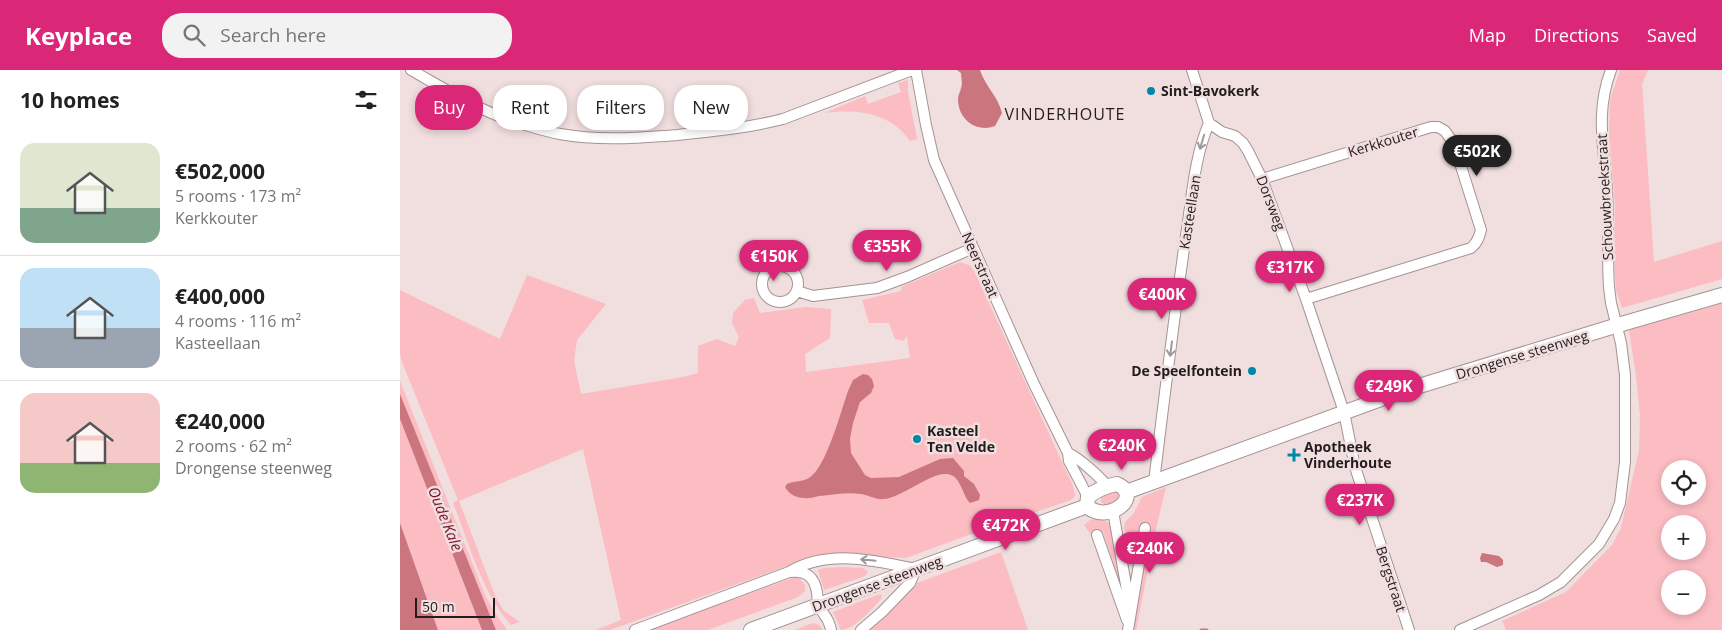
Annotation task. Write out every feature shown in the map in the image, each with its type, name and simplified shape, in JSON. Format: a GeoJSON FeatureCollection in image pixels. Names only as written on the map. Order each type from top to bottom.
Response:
{"type":"FeatureCollection","features":[{"type":"Feature","properties":{"kind":"street"},"geometry":{"type":"LineString","coordinates":[[411,70],[477,106],[507,119],[535,128],[587,137],[639,138],[712,132],[783,119],[912,70]]}},
{"type":"Feature","properties":{"kind":"street","name":"Neerstraat"},"geometry":{"type":"LineString","coordinates":[[916,70],[934,160],[1034,384],[1068,453],[1069,461],[1087,501]]}},
{"type":"Feature","properties":{"kind":"street"},"geometry":{"type":"LineString","coordinates":[[1192,70],[1209,123]]}},
{"type":"Feature","properties":{"kind":"street","name":"Schouwbroekstraat"},"geometry":{"type":"LineString","coordinates":[[1460,630],[1551,589],[1600,544],[1608,531],[1620,502],[1625,462],[1625,375],[1618,325],[1611,303],[1609,287],[1607,190],[1601,131],[1602,100],[1611,70]]}},
{"type":"Feature","properties":{"kind":"street","name":"Dorsweg"},"geometry":{"type":"LineString","coordinates":[[1209,123],[1222,132],[1235,136],[1243,143],[1262,179],[1306,299],[1344,412]]}},
{"type":"Feature","properties":{"kind":"street","name":"Kasteellaan"},"geometry":{"type":"LineString","coordinates":[[1154,482],[1194,182],[1201,142],[1209,123]]}},
{"type":"Feature","properties":{"kind":"street","name":"Kerkkouter"},"geometry":{"type":"LineString","coordinates":[[1262,179],[1432,127],[1438,127],[1445,131],[1454,144],[1481,230],[1476,244],[1471,248],[1306,299]]}},
{"type":"Feature","properties":{"kind":"street"},"geometry":{"type":"LineString","coordinates":[[797,291],[813,296],[876,288],[973,248]]}},
{"type":"Feature","properties":{"kind":"street","name":"Drongense steenweg"},"geometry":{"type":"LineString","coordinates":[[1126,492],[1403,391],[1722,295]]}},
{"type":"Feature","properties":{"kind":"street","name":"Bergstraat"},"geometry":{"type":"LineString","coordinates":[[1344,412],[1355,467],[1409,630]]}},
{"type":"Feature","properties":{"kind":"street","name":"Neerstraat"},"geometry":{"type":"LineString","coordinates":[[1068,453],[1076,456],[1100,477],[1107,486]]}},
{"type":"Feature","properties":{"kind":"street"},"geometry":{"type":"LineString","coordinates":[[1087,501],[1090,509],[1098,512],[1113,510],[1123,505],[1126,499],[1126,492],[1122,486],[1117,484],[1107,486]]}},
{"type":"Feature","properties":{"kind":"street","name":"Drongense steenweg"},"geometry":{"type":"LineString","coordinates":[[751,630],[916,569],[1087,501],[1096,491],[1107,486]]}},
{"type":"Feature","properties":{"kind":"street"},"geometry":{"type":"LineString","coordinates":[[1113,510],[1130,611]]}},
{"type":"Feature","properties":{"kind":"street"},"geometry":{"type":"LineString","coordinates":[[1128,626],[1145,528]]}},
{"type":"Feature","properties":{"kind":"street"},"geometry":{"type":"LineString","coordinates":[[1098,535],[1128,626]]}},
{"type":"Feature","properties":{"kind":"street"},"geometry":{"type":"LineString","coordinates":[[635,630],[789,572],[800,565],[819,560],[841,558],[871,560],[916,569],[910,583],[882,612],[861,630]]}},
{"type":"Feature","properties":{"kind":"street"},"geometry":{"type":"LineString","coordinates":[[789,572],[798,571],[812,578],[815,584],[818,605],[830,623],[831,630]]}},
{"type":"Feature","properties":{"kind":"shaded area"},"geometry":{"type":"Polygon","coordinates":[[[1620,70],[1648,70],[1642,84],[1654,262],[1722,241],[1722,279],[1622,308],[1616,290],[1614,253],[1615,203],[1609,136],[1610,100],[1620,70]]]}},
{"type":"Feature","properties":{"kind":"shaded area"},"geometry":{"type":"Polygon","coordinates":[[[908,80],[908,92],[917,139],[910,141],[893,124],[872,115],[860,112],[825,113],[865,96],[868,104],[901,92],[898,83],[908,80]]]}},
{"type":"Feature","properties":{"kind":"shaded area"},"geometry":{"type":"Polygon","coordinates":[[[960,262],[971,266],[976,275],[1073,486],[1075,496],[1071,500],[906,558],[851,555],[812,557],[610,630],[596,630],[621,620],[583,449],[459,501],[496,598],[504,611],[520,622],[511,625],[492,598],[477,567],[453,503],[458,500],[402,362],[400,353],[400,290],[500,339],[527,275],[606,304],[577,340],[574,361],[581,394],[698,373],[698,346],[717,339],[735,346],[739,337],[732,323],[733,313],[745,300],[754,298],[760,313],[806,307],[831,309],[830,338],[805,354],[806,372],[910,358],[907,336],[903,341],[895,339],[889,323],[869,323],[862,300],[901,291],[901,287],[960,262]]]}},
{"type":"Feature","properties":{"kind":"shaded area"},"geometry":{"type":"Polygon","coordinates":[[[1722,303],[1722,630],[1506,630],[1502,621],[1566,592],[1612,545],[1621,528],[1639,450],[1640,416],[1629,330],[1722,303]]]}},
{"type":"Feature","properties":{"kind":"shaded area"},"geometry":{"type":"Polygon","coordinates":[[[400,381],[485,595],[507,630],[496,630],[400,394],[400,381]]]}},
{"type":"Feature","properties":{"kind":"shaded area"},"geometry":{"type":"Polygon","coordinates":[[[400,419],[482,630],[438,630],[400,523],[400,419]]]}},
{"type":"Feature","properties":{"kind":"shaded area"},"geometry":{"type":"Polygon","coordinates":[[[1166,487],[1154,537],[1129,538],[1124,529],[1125,522],[1134,513],[1142,497],[1166,487]]]}},
{"type":"Feature","properties":{"kind":"shaded area"},"geometry":{"type":"Polygon","coordinates":[[[1118,489],[1122,498],[1109,505],[1101,502],[1103,493],[1118,489]]]}},
{"type":"Feature","properties":{"kind":"shaded area"},"geometry":{"type":"Polygon","coordinates":[[[1098,518],[1109,523],[1111,527],[1122,584],[1120,584],[1103,532],[1100,531],[1091,535],[1084,525],[1090,520],[1098,518]]]}},
{"type":"Feature","properties":{"kind":"shaded area"},"geometry":{"type":"Polygon","coordinates":[[[1001,552],[1028,630],[867,630],[917,583],[1001,552]]]}},
{"type":"Feature","properties":{"kind":"shaded area"},"geometry":{"type":"Polygon","coordinates":[[[1145,553],[1151,554],[1136,630],[1123,630],[1145,553]]]}},
{"type":"Feature","properties":{"kind":"shaded area"},"geometry":{"type":"Polygon","coordinates":[[[841,567],[863,568],[868,572],[865,576],[824,590],[818,570],[841,567]]]}},
{"type":"Feature","properties":{"kind":"shaded area"},"geometry":{"type":"Polygon","coordinates":[[[792,578],[799,578],[805,585],[805,591],[798,597],[708,630],[649,630],[792,578]]]}},
{"type":"Feature","properties":{"kind":"shaded area"},"geometry":{"type":"Polygon","coordinates":[[[880,594],[882,596],[881,599],[862,618],[851,627],[841,630],[833,612],[880,594]]]}},
{"type":"Feature","properties":{"kind":"shaded area"},"geometry":{"type":"Polygon","coordinates":[[[813,623],[819,625],[823,630],[794,630],[813,623]]]}},
{"type":"Feature","properties":{"kind":"water"},"geometry":{"type":"Polygon","coordinates":[[[957,70],[980,70],[998,101],[1002,113],[995,126],[982,128],[975,126],[965,119],[959,106],[958,98],[962,83],[961,73],[957,70]]]}},
{"type":"Feature","properties":{"kind":"water"},"geometry":{"type":"Polygon","coordinates":[[[863,374],[868,375],[872,379],[874,386],[871,393],[860,402],[850,439],[851,453],[865,475],[871,478],[899,477],[940,459],[953,458],[964,471],[964,476],[974,484],[980,495],[979,500],[970,503],[955,478],[947,474],[940,474],[891,498],[883,499],[851,493],[801,498],[789,492],[785,487],[787,484],[809,478],[821,463],[853,380],[863,374]]]}},
{"type":"Feature","properties":{"kind":"water","name":"Oude Kale"},"geometry":{"type":"Polygon","coordinates":[[[400,394],[496,630],[482,630],[400,419],[400,394]]]}},
{"type":"Feature","properties":{"kind":"water"},"geometry":{"type":"Polygon","coordinates":[[[400,523],[438,630],[400,630],[400,523]]]}},
{"type":"Feature","properties":{"kind":"water"},"geometry":{"type":"Polygon","coordinates":[[[1482,553],[1499,556],[1503,560],[1503,565],[1497,567],[1481,562],[1482,553]]]}},
{"type":"Feature","properties":{"kind":"waterway"},"geometry":{"type":"LineString","coordinates":[[1201,630],[1207,630]]}},
{"type":"Feature","properties":{"kind":"place","name":"Sint-Bavokerk"},"geometry":{"type":"Point","coordinates":[1151,91]}},
{"type":"Feature","properties":{"kind":"place","name":"De Speelfontein"},"geometry":{"type":"Point","coordinates":[1252,371]}},
{"type":"Feature","properties":{"kind":"place","name":"Kasteel Ten Velde"},"geometry":{"type":"Point","coordinates":[917,439]}},
{"type":"Feature","properties":{"kind":"place","name":"Apotheek Vinderhoute"},"geometry":{"type":"Point","coordinates":[1294,455]}},
{"type":"Feature","properties":{"kind":"district","name":"VINDERHOUTE"},"geometry":{"type":"Point","coordinates":[1065,114]}}]}
